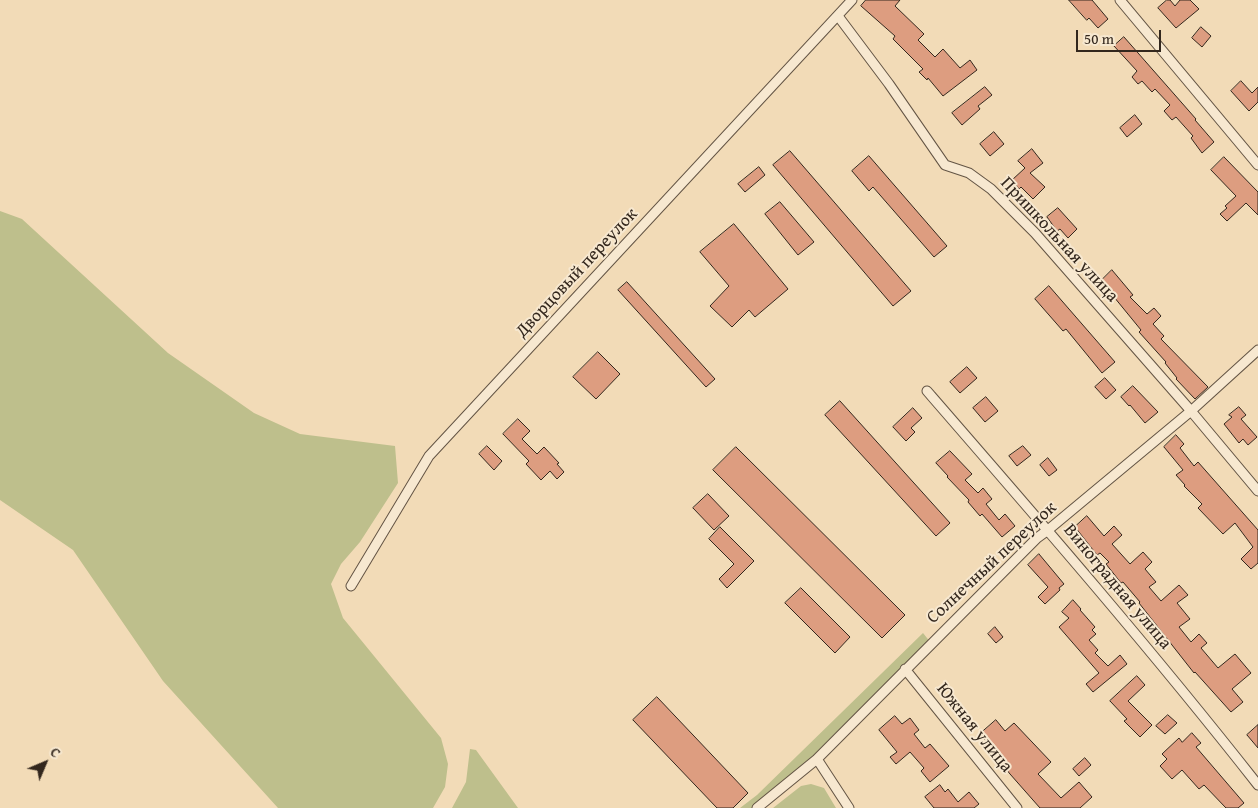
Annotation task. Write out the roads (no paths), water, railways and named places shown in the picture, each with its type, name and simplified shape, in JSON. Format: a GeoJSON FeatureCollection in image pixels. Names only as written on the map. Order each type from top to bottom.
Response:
{"type":"FeatureCollection","features":[{"type":"Feature","properties":{"kind":"street","name":"Дворцовый переулок"},"geometry":{"type":"LineString","coordinates":[[351,586],[429,456],[852,0]]}},
{"type":"Feature","properties":{"kind":"street"},"geometry":{"type":"LineString","coordinates":[[1120,0],[1258,165]]}},
{"type":"Feature","properties":{"kind":"street","name":"Пришкольная улица"},"geometry":{"type":"LineString","coordinates":[[838,16],[889,84],[945,165],[969,174],[991,189],[1035,233],[1191,411],[1258,491]]}},
{"type":"Feature","properties":{"kind":"street","name":"Солнечный переулок"},"geometry":{"type":"LineString","coordinates":[[757,808],[817,759],[1037,538],[1191,411],[1258,350]]}},
{"type":"Feature","properties":{"kind":"street","name":"Виноградная улица"},"geometry":{"type":"LineString","coordinates":[[926,391],[1048,530],[1196,706],[1258,784]]}},
{"type":"Feature","properties":{"kind":"street","name":"Южная улица"},"geometry":{"type":"LineString","coordinates":[[905,669],[1017,808]]}},
{"type":"Feature","properties":{"kind":"street"},"geometry":{"type":"LineString","coordinates":[[817,759],[849,808]]}}]}
